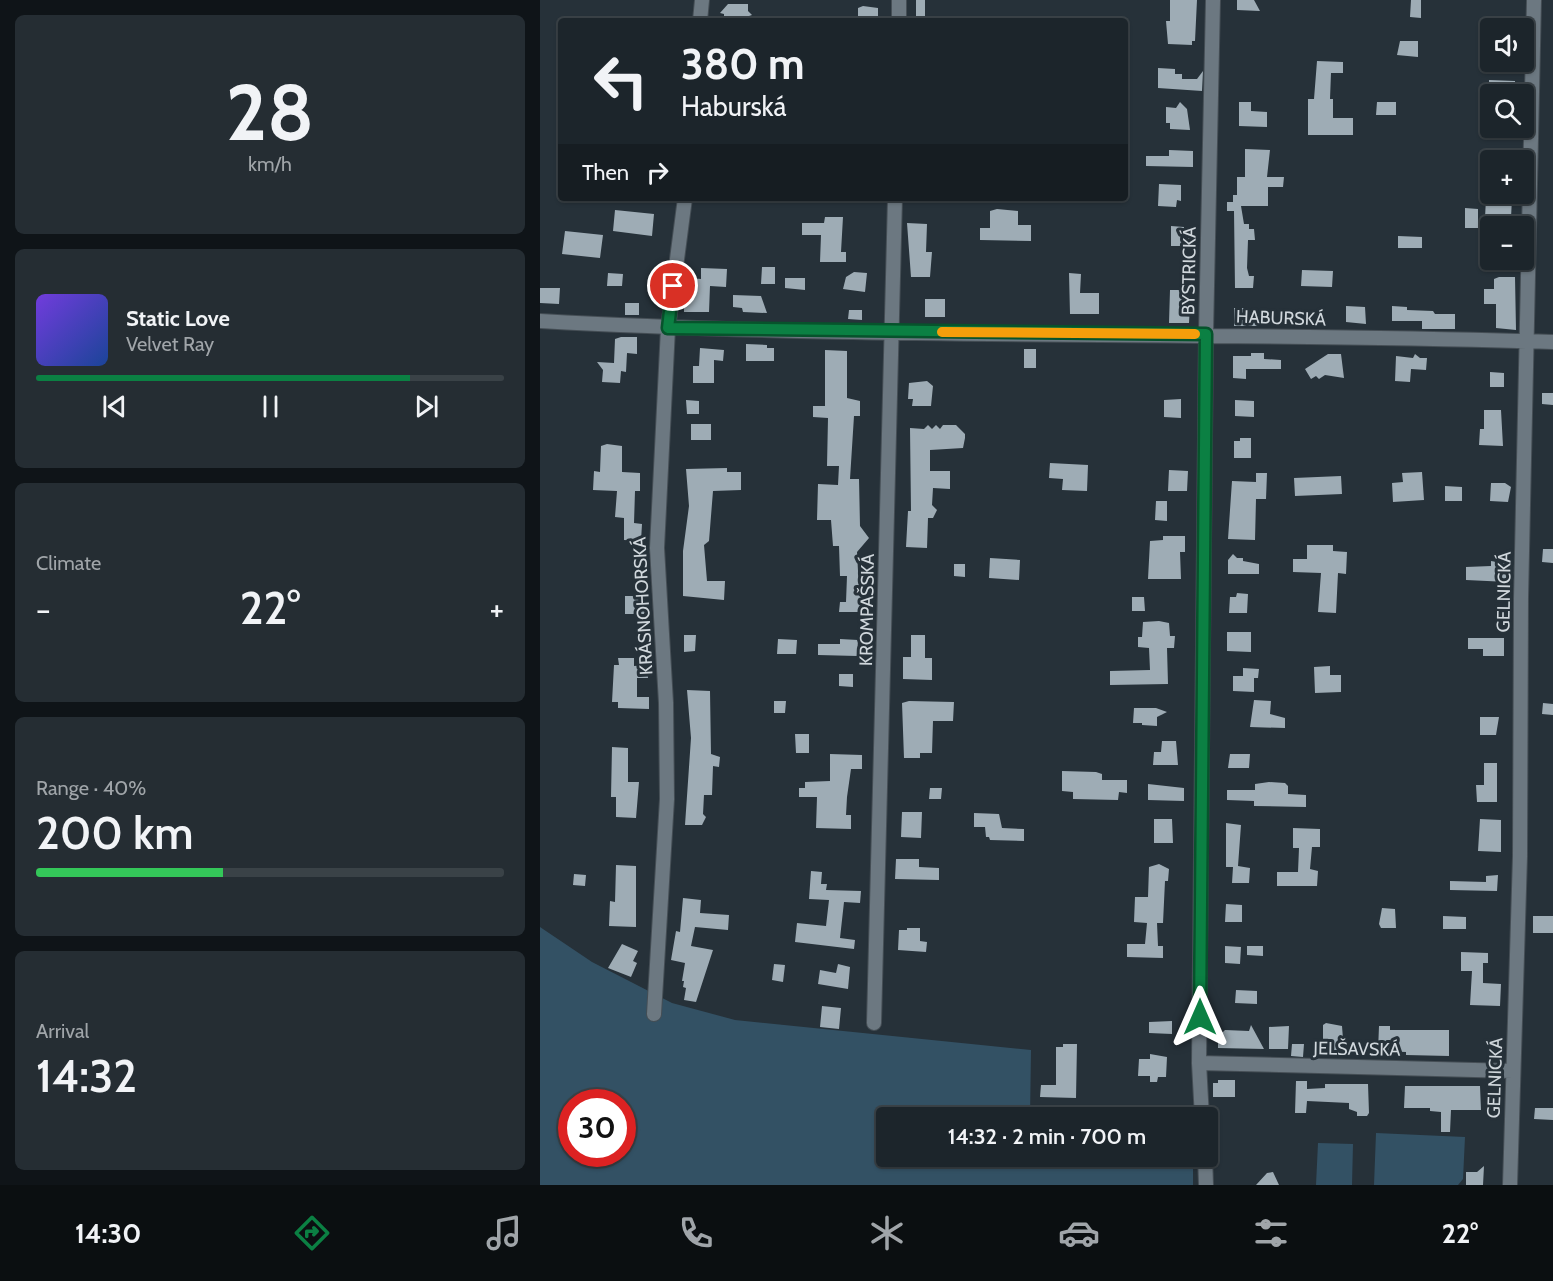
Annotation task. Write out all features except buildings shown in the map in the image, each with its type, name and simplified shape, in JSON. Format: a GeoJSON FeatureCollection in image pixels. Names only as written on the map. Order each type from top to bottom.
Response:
{"type":"FeatureCollection","features":[{"type":"Feature","properties":{"kind":"street"},"geometry":{"type":"LineString","coordinates":[[700,18],[702,0]]}},
{"type":"Feature","properties":{"kind":"street"},"geometry":{"type":"LineString","coordinates":[[899,0],[899,18]]}},
{"type":"Feature","properties":{"kind":"street","name":"BYSTRICKÁ"},"geometry":{"type":"LineString","coordinates":[[1201,1107],[1199,1064],[1206,334],[1212,0]]}},
{"type":"Feature","properties":{"kind":"street","name":"GELNICKÁ"},"geometry":{"type":"LineString","coordinates":[[1510,1185],[1520,866],[1526,341],[1534,0]]}},
{"type":"Feature","properties":{"kind":"street","name":"KRÁSNOHORSKÁ"},"geometry":{"type":"LineString","coordinates":[[654,1014],[667,799],[666,703],[657,548],[668,328],[685,201]]}},
{"type":"Feature","properties":{"kind":"street","name":"KROMPAŠSKÁ"},"geometry":{"type":"LineString","coordinates":[[874,1023],[895,201]]}},
{"type":"Feature","properties":{"kind":"street","name":"HABURSKÁ"},"geometry":{"type":"LineString","coordinates":[[540,321],[668,328],[1206,334],[1553,342]]}},
{"type":"Feature","properties":{"kind":"street","name":"JELŠAVSKÁ"},"geometry":{"type":"LineString","coordinates":[[1199,1064],[1513,1071]]}},
{"type":"Feature","properties":{"kind":"street"},"geometry":{"type":"LineString","coordinates":[[1205,1167],[1206,1185]]}},
{"type":"Feature","properties":{"kind":"shaded area"},"geometry":{"type":"Polygon","coordinates":[[[540,927],[592,962],[672,1003],[735,1020],[1031,1050],[1030,1107],[876,1107],[876,1167],[1193,1167],[1193,1185],[540,1185],[540,927]]]}},
{"type":"Feature","properties":{"kind":"shaded area"},"geometry":{"type":"Polygon","coordinates":[[[1376,1133],[1465,1137],[1463,1179],[1458,1185],[1374,1185],[1376,1133]]]}},
{"type":"Feature","properties":{"kind":"shaded area"},"geometry":{"type":"Polygon","coordinates":[[[1318,1143],[1353,1144],[1352,1185],[1316,1185],[1318,1143]]]}},
{"type":"Feature","properties":{"kind":"slow traffic"},"geometry":{"type":"LineString","coordinates":[[942,332],[1195,334]]}},
{"type":"Feature","properties":{"kind":"route"},"geometry":{"type":"LineString","coordinates":[[673,286],[668,328],[1206,334],[1200,1017]]}}]}
